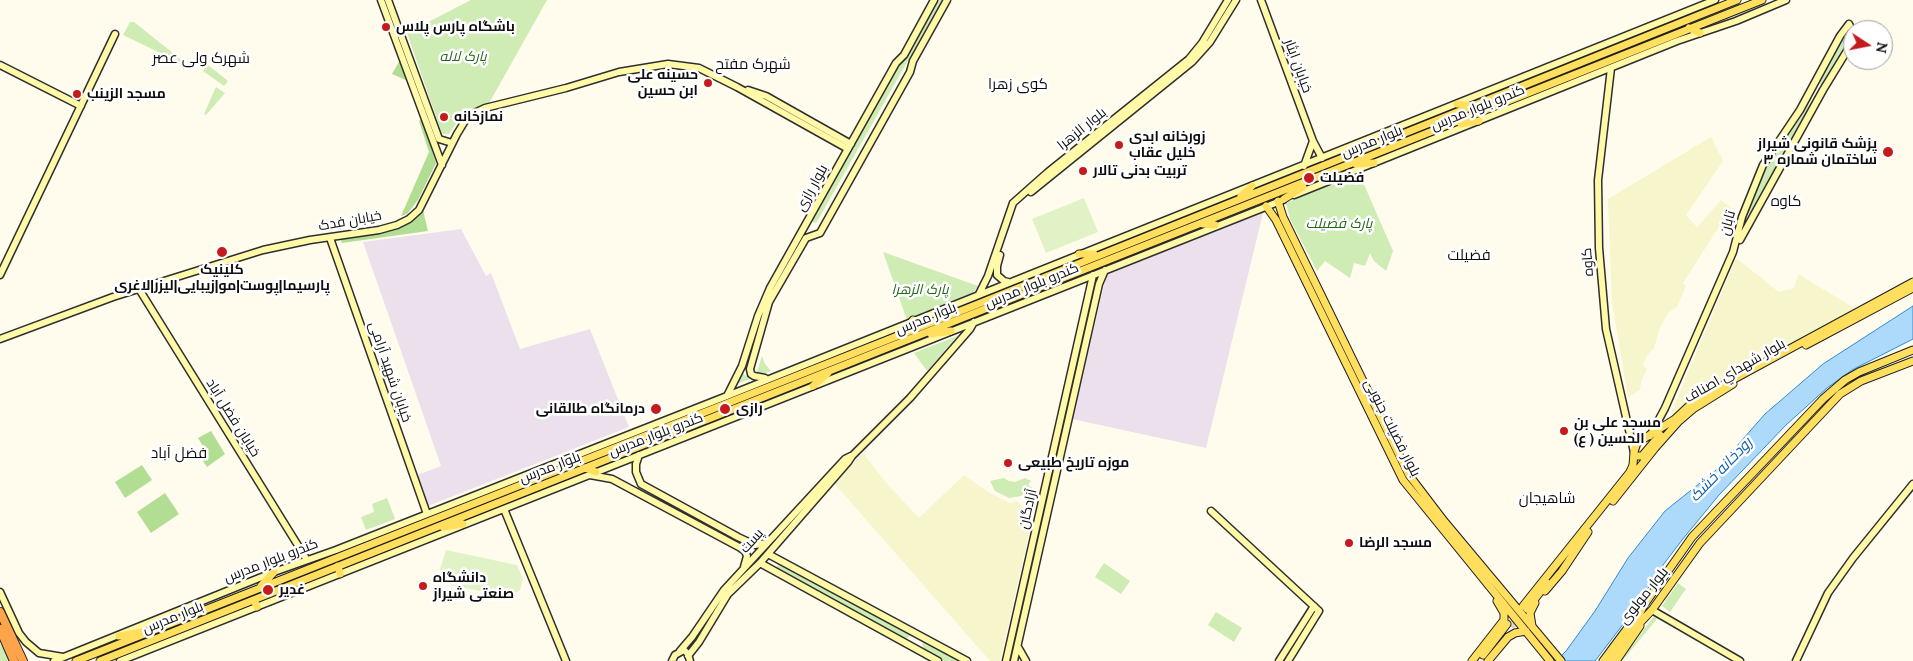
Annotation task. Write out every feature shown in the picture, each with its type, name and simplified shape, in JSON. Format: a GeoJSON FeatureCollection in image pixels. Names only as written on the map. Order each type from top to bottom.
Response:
{"type":"FeatureCollection","features":[{"type":"Feature","properties":{"kind":"highway"},"geometry":{"type":"LineString","coordinates":[[0,612],[13,650],[14,661]]}},
{"type":"Feature","properties":{"kind":"highway"},"geometry":{"type":"LineString","coordinates":[[0,629],[13,650]]}},
{"type":"Feature","properties":{"kind":"highway"},"geometry":{"type":"LineString","coordinates":[[0,639],[23,661]]}},
{"type":"Feature","properties":{"kind":"main road"},"geometry":{"type":"LineString","coordinates":[[380,0],[429,124],[439,138],[452,143]]}},
{"type":"Feature","properties":{"kind":"main road"},"geometry":{"type":"LineString","coordinates":[[388,0],[442,165]]}},
{"type":"Feature","properties":{"kind":"main road","name":"بلوار رازی"},"geometry":{"type":"LineString","coordinates":[[727,396],[742,366],[763,302],[896,63],[904,55],[934,0]]}},
{"type":"Feature","properties":{"kind":"main road","name":"بلوار رازی"},"geometry":{"type":"LineString","coordinates":[[768,378],[751,374],[751,365],[763,319],[774,294],[806,238],[820,233],[910,72],[913,61],[947,0]]}},
{"type":"Feature","properties":{"kind":"main road","name":"بلوار الزهرا"},"geometry":{"type":"LineString","coordinates":[[979,294],[987,278],[1014,203],[1048,172],[1189,59],[1205,39],[1228,0]]}},
{"type":"Feature","properties":{"kind":"main road","name":"بلوار الزهرا"},"geometry":{"type":"LineString","coordinates":[[997,275],[999,257],[1017,205],[1192,62],[1210,42],[1236,0]]}},
{"type":"Feature","properties":{"kind":"main road","name":"خیابان ایثار"},"geometry":{"type":"LineString","coordinates":[[1260,0],[1312,141],[1322,158]]}},
{"type":"Feature","properties":{"kind":"main road","name":"کندرو بلوار مدرس"},"geometry":{"type":"LineString","coordinates":[[54,661],[274,572],[336,550],[727,396],[1457,104],[1617,43],[1715,0]]}},
{"type":"Feature","properties":{"kind":"main road","name":"بلوار مدرس"},"geometry":{"type":"LineString","coordinates":[[76,661],[1472,106],[1617,43],[1736,0]]}},
{"type":"Feature","properties":{"kind":"main road","name":"بلوار مدرس"},"geometry":{"type":"LineString","coordinates":[[100,661],[174,631],[255,603],[339,570],[436,527],[588,471],[656,440],[1762,0]]}},
{"type":"Feature","properties":{"kind":"main road","name":"کندرو بلوار مدرس"},"geometry":{"type":"LineString","coordinates":[[588,471],[639,455],[746,413],[1677,41],[1786,0]]}},
{"type":"Feature","properties":{"kind":"main road"},"geometry":{"type":"LineString","coordinates":[[1695,16],[1699,6],[1707,11]]}},
{"type":"Feature","properties":{"kind":"main road"},"geometry":{"type":"LineString","coordinates":[[1677,41],[1688,29],[1700,33]]}},
{"type":"Feature","properties":{"kind":"main road","name":"تابان"},"geometry":{"type":"LineString","coordinates":[[1649,437],[1665,408],[1733,252],[1742,218],[1763,165],[1790,127],[1843,32]]}},
{"type":"Feature","properties":{"kind":"main road"},"geometry":{"type":"LineString","coordinates":[[0,275],[115,34]]}},
{"type":"Feature","properties":{"kind":"main road"},"geometry":{"type":"LineString","coordinates":[[1733,252],[1843,57]]}},
{"type":"Feature","properties":{"kind":"main road","name":"خیابان فدک"},"geometry":{"type":"LineString","coordinates":[[0,340],[67,313],[263,250],[379,230],[409,219],[419,210],[452,143],[468,116],[513,100],[566,88],[619,72],[668,64],[708,72],[849,147]]}},
{"type":"Feature","properties":{"kind":"main road"},"geometry":{"type":"LineString","coordinates":[[0,65],[12,73],[81,106]]}},
{"type":"Feature","properties":{"kind":"main road","name":"کاوه"},"geometry":{"type":"LineString","coordinates":[[1611,68],[1598,180],[1599,248],[1606,329],[1634,452]]}},
{"type":"Feature","properties":{"kind":"main road"},"geometry":{"type":"LineString","coordinates":[[1814,85],[1823,90]]}},
{"type":"Feature","properties":{"kind":"main road"},"geometry":{"type":"LineString","coordinates":[[1521,86],[1524,95]]}},
{"type":"Feature","properties":{"kind":"main road"},"geometry":{"type":"LineString","coordinates":[[1457,104],[1472,106]]}},
{"type":"Feature","properties":{"kind":"main road"},"geometry":{"type":"LineString","coordinates":[[1448,126],[1479,121]]}},
{"type":"Feature","properties":{"kind":"main road"},"geometry":{"type":"LineString","coordinates":[[1304,166],[1312,141]]}},
{"type":"Feature","properties":{"kind":"main road"},"geometry":{"type":"LineString","coordinates":[[1351,164],[1374,163]]}},
{"type":"Feature","properties":{"kind":"main road"},"geometry":{"type":"LineString","coordinates":[[1281,200],[1314,179]]}},
{"type":"Feature","properties":{"kind":"main road"},"geometry":{"type":"LineString","coordinates":[[1237,200],[1252,186]]}},
{"type":"Feature","properties":{"kind":"main road","name":"بلوار فضیلت جنوبی"},"geometry":{"type":"LineString","coordinates":[[1279,219],[1281,200]]}},
{"type":"Feature","properties":{"kind":"main road","name":"بلوار فضیلت جنوبی"},"geometry":{"type":"LineString","coordinates":[[1266,206],[1279,219],[1409,475],[1472,560],[1481,576],[1529,629],[1559,658]]}},
{"type":"Feature","properties":{"kind":"main road"},"geometry":{"type":"LineString","coordinates":[[806,224],[809,230],[820,233]]}},
{"type":"Feature","properties":{"kind":"main road"},"geometry":{"type":"LineString","coordinates":[[1200,224],[1215,225]]}},
{"type":"Feature","properties":{"kind":"main road","name":"خیابان شهید آرامی"},"geometry":{"type":"LineString","coordinates":[[330,238],[427,514]]}},
{"type":"Feature","properties":{"kind":"main road"},"geometry":{"type":"LineString","coordinates":[[1140,238],[1144,246]]}},
{"type":"Feature","properties":{"kind":"main road"},"geometry":{"type":"LineString","coordinates":[[1079,254],[1100,254]]}},
{"type":"Feature","properties":{"kind":"main road","name":"آزادگان"},"geometry":{"type":"LineString","coordinates":[[1014,661],[1099,284],[1105,270]]}},
{"type":"Feature","properties":{"kind":"main road","name":"آزادگان"},"geometry":{"type":"LineString","coordinates":[[1006,661],[1093,274]]}},
{"type":"Feature","properties":{"kind":"main road"},"geometry":{"type":"LineString","coordinates":[[987,278],[993,281],[997,275],[1008,282]]}},
{"type":"Feature","properties":{"kind":"main road"},"geometry":{"type":"LineString","coordinates":[[1091,282],[1099,284]]}},
{"type":"Feature","properties":{"kind":"main road","name":"بلوار شهداي اصناف"},"geometry":{"type":"LineString","coordinates":[[1634,452],[1633,465],[1630,472],[1530,596],[1525,607],[1692,403],[1913,282]]}},
{"type":"Feature","properties":{"kind":"main road","name":"بلوار شهداي اصناف"},"geometry":{"type":"LineString","coordinates":[[1641,440],[1677,420],[1712,396],[1913,288]]}},
{"type":"Feature","properties":{"kind":"main road","name":"خیابان فضل آباد"},"geometry":{"type":"LineString","coordinates":[[138,289],[307,560]]}},
{"type":"Feature","properties":{"kind":"main road"},"geometry":{"type":"LineString","coordinates":[[902,333],[913,320]]}},
{"type":"Feature","properties":{"kind":"main road","name":"پست"},"geometry":{"type":"LineString","coordinates":[[688,659],[728,594],[760,563],[786,528],[852,456],[910,398],[974,322]]}},
{"type":"Feature","properties":{"kind":"main road"},"geometry":{"type":"LineString","coordinates":[[920,335],[954,330],[961,333],[959,342]]}},
{"type":"Feature","properties":{"kind":"main road","name":"بلوار مولوی"},"geometry":{"type":"LineString","coordinates":[[1628,636],[1644,606],[1692,537],[1823,399],[1845,380],[1859,372],[1913,350]]}},
{"type":"Feature","properties":{"kind":"main road","name":"بلوار مولوی"},"geometry":{"type":"LineString","coordinates":[[1628,636],[1652,610],[1700,543],[1829,405],[1849,387],[1913,361]]}},
{"type":"Feature","properties":{"kind":"main road"},"geometry":{"type":"LineString","coordinates":[[813,386],[832,370]]}},
{"type":"Feature","properties":{"kind":"main road"},"geometry":{"type":"LineString","coordinates":[[736,408],[746,413]]}},
{"type":"Feature","properties":{"kind":"main road"},"geometry":{"type":"LineString","coordinates":[[1630,434],[1637,440],[1641,440],[1634,452],[1636,456],[1642,456],[1659,436],[1677,420],[1669,415],[1665,408]]}},
{"type":"Feature","properties":{"kind":"main road"},"geometry":{"type":"LineString","coordinates":[[653,432],[656,440]]}},
{"type":"Feature","properties":{"kind":"main road"},"geometry":{"type":"LineString","coordinates":[[1780,445],[1786,452]]}},
{"type":"Feature","properties":{"kind":"main road"},"geometry":{"type":"LineString","coordinates":[[579,461],[584,451],[594,455]]}},
{"type":"Feature","properties":{"kind":"main road"},"geometry":{"type":"LineString","coordinates":[[639,455],[636,472],[639,480],[647,488],[741,539],[755,545],[767,543]]}},
{"type":"Feature","properties":{"kind":"main road"},"geometry":{"type":"LineString","coordinates":[[339,570],[580,478],[588,471],[612,479],[745,551],[747,556],[744,569]]}},
{"type":"Feature","properties":{"kind":"main road"},"geometry":{"type":"LineString","coordinates":[[632,490],[632,482],[639,480]]}},
{"type":"Feature","properties":{"kind":"main road"},"geometry":{"type":"LineString","coordinates":[[486,491],[496,494],[502,484]]}},
{"type":"Feature","properties":{"kind":"main road"},"geometry":{"type":"LineString","coordinates":[[1796,661],[1828,593],[1853,558],[1913,484]]}},
{"type":"Feature","properties":{"kind":"main road"},"geometry":{"type":"LineString","coordinates":[[504,508],[566,661]]}},
{"type":"Feature","properties":{"kind":"main road"},"geometry":{"type":"LineString","coordinates":[[1212,511],[1317,608]]}},
{"type":"Feature","properties":{"kind":"main road"},"geometry":{"type":"LineString","coordinates":[[436,527],[463,524]]}},
{"type":"Feature","properties":{"kind":"main road","name":"پست"},"geometry":{"type":"LineString","coordinates":[[671,660],[692,637],[724,590],[767,543],[786,528]]}},
{"type":"Feature","properties":{"kind":"main road"},"geometry":{"type":"LineString","coordinates":[[1488,661],[1508,637],[1529,629],[1532,607],[1562,571],[1588,532]]}},
{"type":"Feature","properties":{"kind":"main road"},"geometry":{"type":"LineString","coordinates":[[1035,533],[1042,535]]}},
{"type":"Feature","properties":{"kind":"main road"},"geometry":{"type":"LineString","coordinates":[[737,546],[742,544],[741,539]]}},
{"type":"Feature","properties":{"kind":"main road"},"geometry":{"type":"LineString","coordinates":[[336,550],[348,553]]}},
{"type":"Feature","properties":{"kind":"main road"},"geometry":{"type":"LineString","coordinates":[[768,554],[967,661]]}},
{"type":"Feature","properties":{"kind":"main road"},"geometry":{"type":"LineString","coordinates":[[775,571],[774,565],[780,560]]}},
{"type":"Feature","properties":{"kind":"main road","name":"بلوار فضیلت جنوبی"},"geometry":{"type":"LineString","coordinates":[[1472,560],[1511,600],[1550,661]]}},
{"type":"Feature","properties":{"kind":"main road"},"geometry":{"type":"LineString","coordinates":[[760,563],[938,661]]}},
{"type":"Feature","properties":{"kind":"main road"},"geometry":{"type":"LineString","coordinates":[[259,589],[274,572]]}},
{"type":"Feature","properties":{"kind":"main road"},"geometry":{"type":"LineString","coordinates":[[1472,661],[1504,620],[1501,606],[1481,576]]}},
{"type":"Feature","properties":{"kind":"main road"},"geometry":{"type":"LineString","coordinates":[[0,592],[19,633],[30,646],[44,654],[64,657]]}},
{"type":"Feature","properties":{"kind":"main road"},"geometry":{"type":"LineString","coordinates":[[1511,600],[1523,601],[1530,596]]}},
{"type":"Feature","properties":{"kind":"main road"},"geometry":{"type":"LineString","coordinates":[[120,661],[255,603]]}},
{"type":"Feature","properties":{"kind":"main road"},"geometry":{"type":"LineString","coordinates":[[1603,661],[1644,606]]}},
{"type":"Feature","properties":{"kind":"main road"},"geometry":{"type":"LineString","coordinates":[[1279,661],[1317,608]]}},
{"type":"Feature","properties":{"kind":"main road"},"geometry":{"type":"LineString","coordinates":[[1288,661],[1317,608]]}},
{"type":"Feature","properties":{"kind":"main road"},"geometry":{"type":"LineString","coordinates":[[1616,661],[1652,610],[1740,661]]}},
{"type":"Feature","properties":{"kind":"main road"},"geometry":{"type":"LineString","coordinates":[[172,623],[174,631]]}},
{"type":"Feature","properties":{"kind":"main road"},"geometry":{"type":"LineString","coordinates":[[1478,661],[1509,626],[1483,661]]}},
{"type":"Feature","properties":{"kind":"main road"},"geometry":{"type":"LineString","coordinates":[[119,636],[156,630]]}},
{"type":"Feature","properties":{"kind":"main road"},"geometry":{"type":"LineString","coordinates":[[1610,661],[1628,636]]}},
{"type":"Feature","properties":{"kind":"main road"},"geometry":{"type":"LineString","coordinates":[[692,637],[692,642],[699,642]]}},
{"type":"Feature","properties":{"kind":"main road"},"geometry":{"type":"LineString","coordinates":[[1018,642],[1020,652],[1026,661]]}},
{"type":"Feature","properties":{"kind":"main road"},"geometry":{"type":"LineString","coordinates":[[135,661],[146,651]]}},
{"type":"Feature","properties":{"kind":"main road"},"geometry":{"type":"LineString","coordinates":[[680,651],[686,652],[688,659]]}},
{"type":"Feature","properties":{"kind":"shaded area"},"geometry":{"type":"Polygon","coordinates":[[[1711,137],[1723,161],[1686,215],[1697,227],[1721,200],[1731,208],[1683,283],[1686,286],[1677,307],[1668,313],[1660,327],[1654,348],[1647,355],[1643,365],[1647,369],[1641,382],[1640,390],[1628,397],[1612,302],[1608,199],[1711,137]]]}},
{"type":"Feature","properties":{"kind":"shaded area"},"geometry":{"type":"Polygon","coordinates":[[[1263,213],[1206,448],[1072,419],[1107,273],[1263,213]]]}},
{"type":"Feature","properties":{"kind":"shaded area"},"geometry":{"type":"Polygon","coordinates":[[[461,229],[486,276],[491,273],[520,349],[590,329],[629,427],[428,506],[417,475],[441,466],[363,242],[461,229]]]}},
{"type":"Feature","properties":{"kind":"shaded area"},"geometry":{"type":"Polygon","coordinates":[[[1736,258],[1779,292],[1794,288],[1798,274],[1856,309],[1684,407],[1675,416],[1671,413],[1736,258]]]}},
{"type":"Feature","properties":{"kind":"shaded area"},"geometry":{"type":"Polygon","coordinates":[[[863,453],[887,484],[919,518],[964,475],[990,493],[1010,503],[1017,501],[1024,508],[1034,511],[1000,661],[990,661],[834,483],[863,453]]]}},
{"type":"Feature","properties":{"kind":"green space","name":"پارک لاله"},"geometry":{"type":"Polygon","coordinates":[[[471,0],[547,0],[488,105],[465,110],[449,134],[443,134],[407,33],[471,0]]]}},
{"type":"Feature","properties":{"kind":"green space"},"geometry":{"type":"Polygon","coordinates":[[[936,0],[942,0],[818,220],[816,223],[813,222],[812,220],[936,0]]]}},
{"type":"Feature","properties":{"kind":"green space"},"geometry":{"type":"Polygon","coordinates":[[[130,22],[134,22],[184,62],[183,64],[123,35],[130,22]]]}},
{"type":"Feature","properties":{"kind":"green space"},"geometry":{"type":"Polygon","coordinates":[[[1843,40],[1843,51],[1821,87],[1820,83],[1843,40]]]}},
{"type":"Feature","properties":{"kind":"green space"},"geometry":{"type":"Polygon","coordinates":[[[400,60],[408,81],[392,74],[400,60]]]}},
{"type":"Feature","properties":{"kind":"green space"},"geometry":{"type":"Polygon","coordinates":[[[208,65],[228,81],[224,86],[203,71],[208,65]]]}},
{"type":"Feature","properties":{"kind":"green space"},"geometry":{"type":"Polygon","coordinates":[[[216,87],[225,93],[206,115],[204,114],[216,87]]]}},
{"type":"Feature","properties":{"kind":"green space"},"geometry":{"type":"Polygon","coordinates":[[[1818,91],[1818,95],[1749,214],[1747,211],[1767,167],[1818,91]]]}},
{"type":"Feature","properties":{"kind":"green space"},"geometry":{"type":"Polygon","coordinates":[[[422,119],[436,163],[418,200],[407,214],[401,216],[429,152],[419,121],[422,119]]]}},
{"type":"Feature","properties":{"kind":"green space","name":"پارک فضیلت"},"geometry":{"type":"Polygon","coordinates":[[[1359,173],[1393,251],[1386,271],[1374,261],[1370,253],[1365,266],[1354,263],[1350,278],[1325,261],[1317,271],[1290,219],[1286,203],[1359,173]]]}},
{"type":"Feature","properties":{"kind":"green space"},"geometry":{"type":"Polygon","coordinates":[[[1084,198],[1098,232],[1046,253],[1032,219],[1084,198]]]}},
{"type":"Feature","properties":{"kind":"green space"},"geometry":{"type":"Polygon","coordinates":[[[423,210],[428,231],[342,243],[340,239],[401,227],[423,210]]]}},
{"type":"Feature","properties":{"kind":"green space","name":"پارک الزهرا"},"geometry":{"type":"Polygon","coordinates":[[[883,252],[978,286],[973,293],[907,320],[883,252]]]}},
{"type":"Feature","properties":{"kind":"green space"},"geometry":{"type":"Polygon","coordinates":[[[957,336],[927,371],[914,353],[957,336]]]}},
{"type":"Feature","properties":{"kind":"green space"},"geometry":{"type":"Polygon","coordinates":[[[762,356],[765,364],[771,371],[734,385],[742,373],[748,377],[756,375],[762,356]]]}},
{"type":"Feature","properties":{"kind":"green space"},"geometry":{"type":"Polygon","coordinates":[[[211,431],[225,454],[207,467],[199,455],[206,451],[198,438],[211,431]]]}},
{"type":"Feature","properties":{"kind":"green space"},"geometry":{"type":"Polygon","coordinates":[[[142,465],[152,480],[125,498],[115,482],[142,465]]]}},
{"type":"Feature","properties":{"kind":"green space"},"geometry":{"type":"Polygon","coordinates":[[[1004,478],[1015,482],[1025,478],[1031,481],[1028,485],[1033,488],[1021,496],[1009,498],[995,491],[990,481],[1004,478]]]}},
{"type":"Feature","properties":{"kind":"green space"},"geometry":{"type":"Polygon","coordinates":[[[165,493],[179,514],[151,533],[137,512],[165,493]]]}},
{"type":"Feature","properties":{"kind":"green space"},"geometry":{"type":"Polygon","coordinates":[[[387,498],[395,519],[366,530],[361,517],[374,512],[372,504],[387,498]]]}},
{"type":"Feature","properties":{"kind":"green space"},"geometry":{"type":"Polygon","coordinates":[[[446,550],[517,565],[523,579],[520,590],[509,597],[451,585],[443,579],[440,569],[446,550]]]}},
{"type":"Feature","properties":{"kind":"green space"},"geometry":{"type":"Polygon","coordinates":[[[779,563],[910,634],[909,637],[904,639],[778,570],[777,566],[779,563]]]}},
{"type":"Feature","properties":{"kind":"green space"},"geometry":{"type":"Polygon","coordinates":[[[1104,563],[1130,581],[1121,594],[1095,577],[1104,563]]]}},
{"type":"Feature","properties":{"kind":"green space"},"geometry":{"type":"Polygon","coordinates":[[[1678,583],[1686,589],[1670,612],[1662,606],[1678,583]]]}},
{"type":"Feature","properties":{"kind":"green space"},"geometry":{"type":"Polygon","coordinates":[[[1216,612],[1242,628],[1234,642],[1208,625],[1216,612]]]}},
{"type":"Feature","properties":{"kind":"green space"},"geometry":{"type":"Polygon","coordinates":[[[1654,616],[1657,619],[1622,661],[1622,659],[1654,616]]]}},
{"type":"Feature","properties":{"kind":"green space"},"geometry":{"type":"Polygon","coordinates":[[[925,641],[965,661],[944,661],[924,650],[922,644],[925,641]]]}},
{"type":"Feature","properties":{"kind":"green space"},"geometry":{"type":"Polygon","coordinates":[[[0,643],[4,649],[10,661],[0,661],[0,643]]]}},
{"type":"Feature","properties":{"kind":"water","name":"رودخانه خشک"},"geometry":{"type":"Polygon","coordinates":[[[1913,306],[1913,339],[1852,370],[1827,388],[1786,425],[1719,495],[1682,540],[1663,565],[1634,610],[1595,661],[1556,661],[1566,651],[1595,611],[1628,558],[1665,511],[1715,471],[1765,414],[1823,364],[1913,306]]]}},
{"type":"Feature","properties":{"kind":"tunnel"},"geometry":{"type":"LineString","coordinates":[[1511,627],[1520,616]]}},
{"type":"Feature","properties":{"kind":"place","name":"باشگاه پارس پلاس"},"geometry":{"type":"Point","coordinates":[386,27]}},
{"type":"Feature","properties":{"kind":"place","name":"حسینه علی ابن حسین"},"geometry":{"type":"Point","coordinates":[708,83]}},
{"type":"Feature","properties":{"kind":"place","name":"مسجد الزینب"},"geometry":{"type":"Point","coordinates":[77,94]}},
{"type":"Feature","properties":{"kind":"place","name":"نمازخانه"},"geometry":{"type":"Point","coordinates":[444,117]}},
{"type":"Feature","properties":{"kind":"place","name":"زورخانه ابدی خلیل عقاب"},"geometry":{"type":"Point","coordinates":[1119,145]}},
{"type":"Feature","properties":{"kind":"place","name":"پزشک قانونی شیراز ساختمان شماره ٣"},"geometry":{"type":"Point","coordinates":[1888,152]}},
{"type":"Feature","properties":{"kind":"place","name":"تربیت بدنی تالار"},"geometry":{"type":"Point","coordinates":[1083,171]}},
{"type":"Feature","properties":{"kind":"place","name":"فضیلت"},"geometry":{"type":"Point","coordinates":[1309,178]}},
{"type":"Feature","properties":{"kind":"place","name":"کلینیک پارسیما|پوست|مو|زیبایی|لیزر|لاغری"},"geometry":{"type":"Point","coordinates":[222,252]}},
{"type":"Feature","properties":{"kind":"place","name":"درمانگاه طالقانی"},"geometry":{"type":"Point","coordinates":[656,409]}},
{"type":"Feature","properties":{"kind":"place","name":"رازی"},"geometry":{"type":"Point","coordinates":[725,409]}},
{"type":"Feature","properties":{"kind":"place","name":"مسجد علی بن الحسین ( ع)"},"geometry":{"type":"Point","coordinates":[1564,431]}},
{"type":"Feature","properties":{"kind":"place","name":"موزه تاریخ طبیعی"},"geometry":{"type":"Point","coordinates":[1008,463]}},
{"type":"Feature","properties":{"kind":"place","name":"مسجد الرضا"},"geometry":{"type":"Point","coordinates":[1349,543]}},
{"type":"Feature","properties":{"kind":"place","name":"دانشگاه صنعتی شیراز"},"geometry":{"type":"Point","coordinates":[423,586]}},
{"type":"Feature","properties":{"kind":"place","name":"غدیر"},"geometry":{"type":"Point","coordinates":[268,590]}},
{"type":"Feature","properties":{"kind":"district","name":"شهرک ولی عصر"},"geometry":{"type":"Point","coordinates":[201,59]}},
{"type":"Feature","properties":{"kind":"district","name":"شهرک مفتح"},"geometry":{"type":"Point","coordinates":[753,65]}},
{"type":"Feature","properties":{"kind":"district","name":"کوی زهرا"},"geometry":{"type":"Point","coordinates":[1018,85]}},
{"type":"Feature","properties":{"kind":"district","name":"کاوه"},"geometry":{"type":"Point","coordinates":[1786,202]}},
{"type":"Feature","properties":{"kind":"district","name":"فضیلت"},"geometry":{"type":"Point","coordinates":[1469,256]}},
{"type":"Feature","properties":{"kind":"district","name":"فضل آباد"},"geometry":{"type":"Point","coordinates":[179,454]}},
{"type":"Feature","properties":{"kind":"district","name":"شاهیجان"},"geometry":{"type":"Point","coordinates":[1547,499]}}]}
